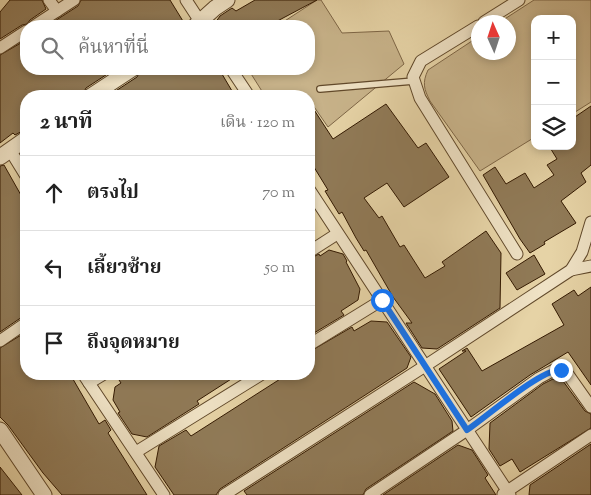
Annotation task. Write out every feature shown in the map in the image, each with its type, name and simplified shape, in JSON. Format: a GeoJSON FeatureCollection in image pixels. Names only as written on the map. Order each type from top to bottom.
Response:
{"type":"FeatureCollection","features":[{"type":"Feature","properties":{"kind":"street"},"geometry":{"type":"LineString","coordinates":[[49,0],[56,11]]}},
{"type":"Feature","properties":{"kind":"street"},"geometry":{"type":"LineString","coordinates":[[43,20],[74,0]]}},
{"type":"Feature","properties":{"kind":"street"},"geometry":{"type":"LineString","coordinates":[[186,0],[197,20]]}},
{"type":"Feature","properties":{"kind":"street"},"geometry":{"type":"LineString","coordinates":[[204,20],[214,8],[227,0]]}},
{"type":"Feature","properties":{"kind":"street"},"geometry":{"type":"LineString","coordinates":[[495,15],[518,0]]}},
{"type":"Feature","properties":{"kind":"street"},"geometry":{"type":"LineString","coordinates":[[471,30],[421,62],[413,77],[420,98],[517,254]]}},
{"type":"Feature","properties":{"kind":"street"},"geometry":{"type":"LineString","coordinates":[[0,48],[20,35]]}},
{"type":"Feature","properties":{"kind":"street"},"geometry":{"type":"LineString","coordinates":[[99,90],[123,75]]}},
{"type":"Feature","properties":{"kind":"street"},"geometry":{"type":"LineString","coordinates":[[235,75],[245,90]]}},
{"type":"Feature","properties":{"kind":"street"},"geometry":{"type":"LineString","coordinates":[[20,143],[5,154],[20,170]]}},
{"type":"Feature","properties":{"kind":"street"},"geometry":{"type":"LineString","coordinates":[[315,199],[507,494],[591,435]]}},
{"type":"Feature","properties":{"kind":"street"},"geometry":{"type":"LineString","coordinates":[[571,270],[582,252],[591,222]]}},
{"type":"Feature","properties":{"kind":"street"},"geometry":{"type":"LineString","coordinates":[[315,248],[337,234]]}},
{"type":"Feature","properties":{"kind":"street"},"geometry":{"type":"LineString","coordinates":[[224,495],[571,270],[591,266]]}},
{"type":"Feature","properties":{"kind":"street"},"geometry":{"type":"LineString","coordinates":[[315,341],[382,300]]}},
{"type":"Feature","properties":{"kind":"street"},"geometry":{"type":"LineString","coordinates":[[0,341],[20,327]]}},
{"type":"Feature","properties":{"kind":"street"},"geometry":{"type":"LineString","coordinates":[[370,495],[467,430],[539,378],[554,370],[561,370],[567,373],[591,407]]}},
{"type":"Feature","properties":{"kind":"street"},"geometry":{"type":"LineString","coordinates":[[87,380],[164,495]]}},
{"type":"Feature","properties":{"kind":"street"},"geometry":{"type":"LineString","coordinates":[[136,452],[252,380]]}},
{"type":"Feature","properties":{"kind":"street"},"geometry":{"type":"LineString","coordinates":[[0,430],[44,495]]}},
{"type":"Feature","properties":{"kind":"lane"},"geometry":{"type":"LineString","coordinates":[[320,89],[414,81]]}},
{"type":"Feature","properties":{"kind":"shaded area"},"geometry":{"type":"Polygon","coordinates":[[[317,0],[321,0],[342,33],[389,31],[404,64],[328,127],[315,108],[315,90],[261,90],[252,75],[315,75],[315,20],[286,20],[317,0]]]}},
{"type":"Feature","properties":{"kind":"shaded area"},"geometry":{"type":"Polygon","coordinates":[[[534,0],[591,0],[591,102],[576,111],[576,15],[531,15],[531,139],[480,171],[430,101],[424,86],[425,79],[428,70],[471,42],[471,60],[516,60],[516,15],[511,15],[534,0]]]}},
{"type":"Feature","properties":{"kind":"building"},"geometry":{"type":"Polygon","coordinates":[[[10,0],[42,0],[46,9],[30,20],[20,20],[20,26],[0,39],[0,12],[10,0]]]}},
{"type":"Feature","properties":{"kind":"building"},"geometry":{"type":"Polygon","coordinates":[[[81,0],[170,0],[182,20],[56,20],[78,6],[81,0]]]}},
{"type":"Feature","properties":{"kind":"building"},"geometry":{"type":"Polygon","coordinates":[[[255,0],[317,0],[279,20],[217,20],[232,8],[236,11],[255,0]]]}},
{"type":"Feature","properties":{"kind":"building"},"geometry":{"type":"Polygon","coordinates":[[[20,43],[20,75],[106,75],[85,90],[20,90],[20,132],[15,135],[13,133],[0,143],[0,55],[20,43]]]}},
{"type":"Feature","properties":{"kind":"building"},"geometry":{"type":"Polygon","coordinates":[[[138,75],[223,75],[231,90],[117,90],[138,75]]]}},
{"type":"Feature","properties":{"kind":"building"},"geometry":{"type":"Polygon","coordinates":[[[386,104],[418,148],[426,143],[449,177],[404,207],[387,183],[364,198],[379,218],[382,216],[400,247],[404,245],[425,278],[445,266],[442,262],[486,231],[501,253],[500,308],[437,349],[422,348],[406,323],[412,323],[393,297],[342,212],[339,214],[325,191],[328,190],[315,169],[315,111],[333,139],[386,104]]]}},
{"type":"Feature","properties":{"kind":"building"},"geometry":{"type":"Polygon","coordinates":[[[591,106],[591,165],[581,173],[586,182],[561,201],[576,223],[544,242],[545,244],[530,253],[483,175],[495,167],[506,184],[525,173],[534,188],[554,175],[547,165],[557,159],[551,150],[576,150],[576,116],[591,106]]]}},
{"type":"Feature","properties":{"kind":"building"},"geometry":{"type":"Polygon","coordinates":[[[4,165],[20,193],[20,318],[0,332],[0,166],[4,165]]]}},
{"type":"Feature","properties":{"kind":"building"},"geometry":{"type":"Polygon","coordinates":[[[329,250],[343,254],[360,289],[358,300],[341,311],[344,315],[315,332],[315,256],[319,254],[320,256],[329,250]]]}},
{"type":"Feature","properties":{"kind":"building"},"geometry":{"type":"Polygon","coordinates":[[[534,255],[545,274],[517,290],[506,273],[534,255]]]}},
{"type":"Feature","properties":{"kind":"building"},"geometry":{"type":"Polygon","coordinates":[[[591,287],[591,385],[568,352],[530,375],[471,417],[439,369],[466,351],[462,351],[467,348],[482,371],[564,325],[552,304],[574,290],[578,296],[591,287]]]}},
{"type":"Feature","properties":{"kind":"building"},"geometry":{"type":"Polygon","coordinates":[[[371,321],[387,322],[411,357],[407,368],[220,489],[216,495],[174,495],[155,467],[159,446],[186,430],[191,436],[279,380],[315,380],[315,349],[352,327],[354,331],[371,321]]]}},
{"type":"Feature","properties":{"kind":"building"},"geometry":{"type":"Polygon","coordinates":[[[20,336],[20,380],[73,380],[99,424],[105,420],[111,430],[108,433],[147,495],[62,495],[0,417],[0,348],[20,336]]]}},
{"type":"Feature","properties":{"kind":"building"},"geometry":{"type":"Polygon","coordinates":[[[553,379],[563,381],[585,411],[591,414],[591,428],[520,472],[512,459],[500,466],[489,449],[490,423],[543,384],[553,379]]]}},
{"type":"Feature","properties":{"kind":"building"},"geometry":{"type":"Polygon","coordinates":[[[119,380],[230,380],[197,401],[199,404],[147,437],[132,434],[118,413],[120,412],[113,400],[115,387],[121,383],[119,380]]]}},
{"type":"Feature","properties":{"kind":"building"},"geometry":{"type":"Polygon","coordinates":[[[414,382],[435,394],[452,421],[453,431],[366,489],[363,495],[247,495],[244,491],[414,382]]]}},
{"type":"Feature","properties":{"kind":"building"},"geometry":{"type":"Polygon","coordinates":[[[591,444],[591,495],[529,495],[530,485],[591,444]]]}},
{"type":"Feature","properties":{"kind":"building"},"geometry":{"type":"Polygon","coordinates":[[[458,445],[472,450],[488,475],[485,478],[496,495],[383,495],[458,445]]]}},
{"type":"Feature","properties":{"kind":"building"},"geometry":{"type":"Polygon","coordinates":[[[0,467],[22,495],[0,495],[0,467]]]}},
{"type":"Feature","properties":{"kind":"route"},"geometry":{"type":"LineString","coordinates":[[382,300],[467,430],[539,378],[554,370],[561,370]]}}]}
